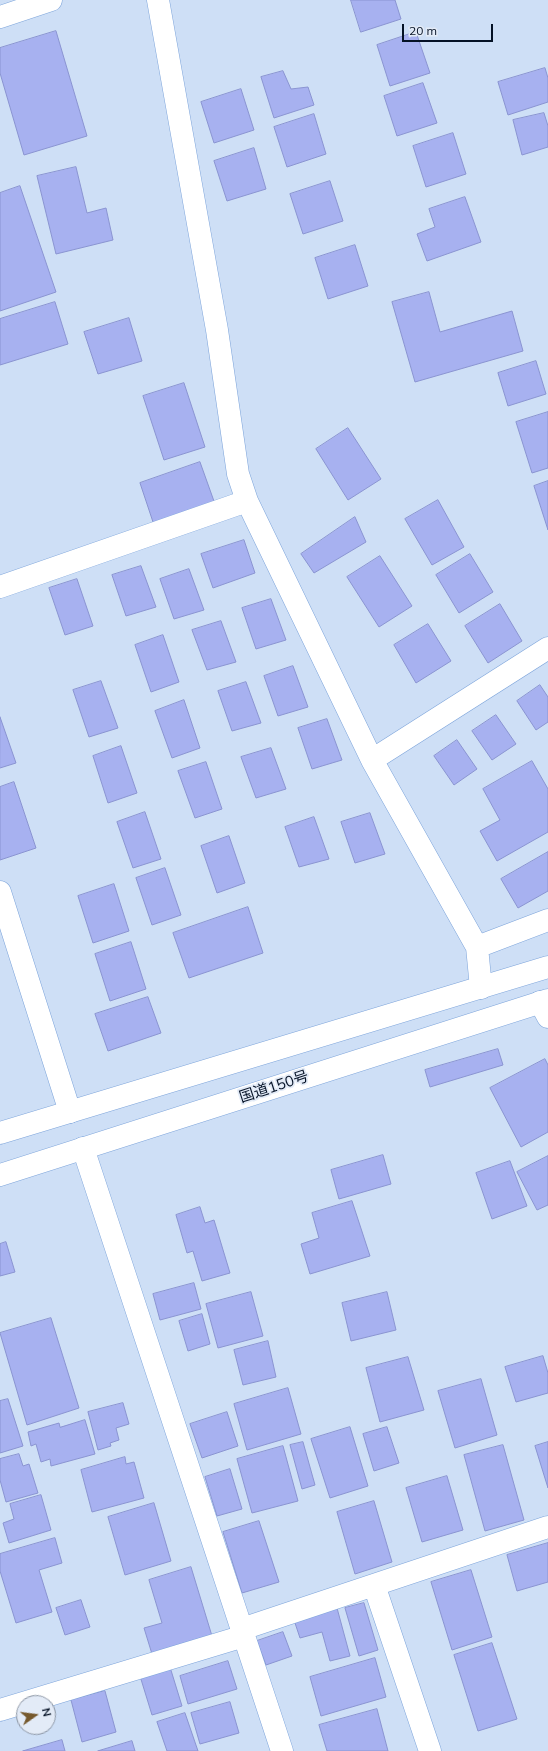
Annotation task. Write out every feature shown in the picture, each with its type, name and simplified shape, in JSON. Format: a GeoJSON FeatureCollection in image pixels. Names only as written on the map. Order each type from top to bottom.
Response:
{"type":"FeatureCollection","features":[{"type":"Feature","properties":{"kind":"main road"},"geometry":{"type":"LineString","coordinates":[[0,17],[51,0]]}},
{"type":"Feature","properties":{"kind":"main road"},"geometry":{"type":"LineString","coordinates":[[158,0],[217,330],[238,474],[247,501],[372,760],[477,947],[481,988]]}},
{"type":"Feature","properties":{"kind":"main road"},"geometry":{"type":"LineString","coordinates":[[0,587],[247,501]]}},
{"type":"Feature","properties":{"kind":"main road"},"geometry":{"type":"LineString","coordinates":[[372,760],[548,648]]}},
{"type":"Feature","properties":{"kind":"main road"},"geometry":{"type":"LineString","coordinates":[[0,892],[70,1112]]}},
{"type":"Feature","properties":{"kind":"main road"},"geometry":{"type":"LineString","coordinates":[[477,947],[548,920]]}},
{"type":"Feature","properties":{"kind":"main road"},"geometry":{"type":"LineString","coordinates":[[0,1133],[548,967]]}},
{"type":"Feature","properties":{"kind":"main road","name":"国道150号"},"geometry":{"type":"LineString","coordinates":[[0,1175],[83,1148],[545,1006]]}},
{"type":"Feature","properties":{"kind":"main road"},"geometry":{"type":"LineString","coordinates":[[83,1148],[282,1751]]}},
{"type":"Feature","properties":{"kind":"main road"},"geometry":{"type":"LineString","coordinates":[[0,1710],[243,1633],[374,1585],[548,1527]]}},
{"type":"Feature","properties":{"kind":"main road"},"geometry":{"type":"LineString","coordinates":[[374,1585],[430,1751]]}},
{"type":"Feature","properties":{"kind":"building"},"geometry":{"type":"Polygon","coordinates":[[[351,0],[395,0],[401,19],[361,32],[351,0]]]}},
{"type":"Feature","properties":{"kind":"building"},"geometry":{"type":"Polygon","coordinates":[[[56,31],[87,136],[24,155],[0,73],[0,48],[56,31]]]}},
{"type":"Feature","properties":{"kind":"building"},"geometry":{"type":"Polygon","coordinates":[[[416,32],[430,73],[390,86],[377,45],[416,32]]]}},
{"type":"Feature","properties":{"kind":"building"},"geometry":{"type":"Polygon","coordinates":[[[545,68],[548,78],[548,102],[508,115],[498,82],[545,68]]]}},
{"type":"Feature","properties":{"kind":"building"},"geometry":{"type":"Polygon","coordinates":[[[283,71],[291,89],[308,87],[314,105],[274,118],[261,77],[283,71]]]}},
{"type":"Feature","properties":{"kind":"building"},"geometry":{"type":"Polygon","coordinates":[[[423,83],[437,123],[397,136],[384,96],[423,83]]]}},
{"type":"Feature","properties":{"kind":"building"},"geometry":{"type":"Polygon","coordinates":[[[241,89],[254,130],[214,143],[201,102],[241,89]]]}},
{"type":"Feature","properties":{"kind":"building"},"geometry":{"type":"Polygon","coordinates":[[[544,113],[548,126],[548,147],[522,155],[513,120],[544,113]]]}},
{"type":"Feature","properties":{"kind":"building"},"geometry":{"type":"Polygon","coordinates":[[[314,114],[326,154],[287,167],[274,127],[314,114]]]}},
{"type":"Feature","properties":{"kind":"building"},"geometry":{"type":"Polygon","coordinates":[[[453,133],[466,174],[426,187],[413,146],[453,133]]]}},
{"type":"Feature","properties":{"kind":"building"},"geometry":{"type":"Polygon","coordinates":[[[254,148],[266,189],[227,201],[214,161],[254,148]]]}},
{"type":"Feature","properties":{"kind":"building"},"geometry":{"type":"Polygon","coordinates":[[[76,167],[87,213],[106,208],[113,240],[56,254],[37,176],[76,167]]]}},
{"type":"Feature","properties":{"kind":"building"},"geometry":{"type":"Polygon","coordinates":[[[330,181],[343,221],[303,234],[290,194],[330,181]]]}},
{"type":"Feature","properties":{"kind":"building"},"geometry":{"type":"Polygon","coordinates":[[[20,186],[56,292],[0,311],[0,193],[20,186]]]}},
{"type":"Feature","properties":{"kind":"building"},"geometry":{"type":"Polygon","coordinates":[[[465,197],[481,242],[427,261],[417,234],[435,227],[429,209],[465,197]]]}},
{"type":"Feature","properties":{"kind":"building"},"geometry":{"type":"Polygon","coordinates":[[[355,245],[368,286],[328,299],[315,258],[355,245]]]}},
{"type":"Feature","properties":{"kind":"building"},"geometry":{"type":"Polygon","coordinates":[[[429,292],[440,332],[512,311],[523,351],[415,382],[392,302],[429,292]]]}},
{"type":"Feature","properties":{"kind":"building"},"geometry":{"type":"Polygon","coordinates":[[[55,302],[68,344],[0,365],[0,319],[55,302]]]}},
{"type":"Feature","properties":{"kind":"building"},"geometry":{"type":"Polygon","coordinates":[[[129,318],[142,361],[98,374],[84,332],[129,318]]]}},
{"type":"Feature","properties":{"kind":"building"},"geometry":{"type":"Polygon","coordinates":[[[536,361],[546,394],[508,406],[498,373],[536,361]]]}},
{"type":"Feature","properties":{"kind":"building"},"geometry":{"type":"Polygon","coordinates":[[[184,383],[205,447],[164,460],[143,396],[184,383]]]}},
{"type":"Feature","properties":{"kind":"building"},"geometry":{"type":"Polygon","coordinates":[[[548,412],[548,468],[532,473],[516,422],[548,412]]]}},
{"type":"Feature","properties":{"kind":"building"},"geometry":{"type":"Polygon","coordinates":[[[348,428],[381,479],[348,500],[316,449],[348,428]]]}},
{"type":"Feature","properties":{"kind":"building"},"geometry":{"type":"Polygon","coordinates":[[[200,462],[215,504],[154,525],[140,483],[200,462]]]}},
{"type":"Feature","properties":{"kind":"building"},"geometry":{"type":"Polygon","coordinates":[[[548,481],[548,530],[534,486],[548,481]]]}},
{"type":"Feature","properties":{"kind":"building"},"geometry":{"type":"Polygon","coordinates":[[[438,500],[464,547],[432,565],[405,519],[438,500]]]}},
{"type":"Feature","properties":{"kind":"building"},"geometry":{"type":"Polygon","coordinates":[[[355,517],[366,542],[314,573],[301,554],[355,517]]]}},
{"type":"Feature","properties":{"kind":"building"},"geometry":{"type":"Polygon","coordinates":[[[244,540],[255,573],[213,588],[201,554],[244,540]]]}},
{"type":"Feature","properties":{"kind":"building"},"geometry":{"type":"Polygon","coordinates":[[[470,554],[493,592],[459,613],[436,575],[470,554]]]}},
{"type":"Feature","properties":{"kind":"building"},"geometry":{"type":"Polygon","coordinates":[[[380,556],[412,606],[379,627],[347,577],[380,556]]]}},
{"type":"Feature","properties":{"kind":"building"},"geometry":{"type":"Polygon","coordinates":[[[141,566],[156,607],[126,616],[112,575],[141,566]]]}},
{"type":"Feature","properties":{"kind":"building"},"geometry":{"type":"Polygon","coordinates":[[[189,569],[204,610],[174,619],[160,579],[189,569]]]}},
{"type":"Feature","properties":{"kind":"building"},"geometry":{"type":"Polygon","coordinates":[[[77,579],[93,626],[65,635],[49,588],[77,579]]]}},
{"type":"Feature","properties":{"kind":"building"},"geometry":{"type":"Polygon","coordinates":[[[271,599],[286,640],[256,649],[242,608],[271,599]]]}},
{"type":"Feature","properties":{"kind":"building"},"geometry":{"type":"Polygon","coordinates":[[[500,604],[522,641],[488,663],[465,626],[500,604]]]}},
{"type":"Feature","properties":{"kind":"building"},"geometry":{"type":"Polygon","coordinates":[[[221,621],[236,662],[207,670],[192,630],[221,621]]]}},
{"type":"Feature","properties":{"kind":"building"},"geometry":{"type":"Polygon","coordinates":[[[428,624],[451,661],[416,683],[394,645],[428,624]]]}},
{"type":"Feature","properties":{"kind":"building"},"geometry":{"type":"Polygon","coordinates":[[[163,635],[179,682],[151,692],[135,645],[163,635]]]}},
{"type":"Feature","properties":{"kind":"building"},"geometry":{"type":"Polygon","coordinates":[[[293,666],[308,707],[278,716],[264,676],[293,666]]]}},
{"type":"Feature","properties":{"kind":"building"},"geometry":{"type":"Polygon","coordinates":[[[101,681],[118,728],[89,737],[73,690],[101,681]]]}},
{"type":"Feature","properties":{"kind":"building"},"geometry":{"type":"Polygon","coordinates":[[[246,682],[261,723],[232,731],[218,691],[246,682]]]}},
{"type":"Feature","properties":{"kind":"building"},"geometry":{"type":"Polygon","coordinates":[[[540,685],[548,697],[548,722],[536,730],[517,701],[540,685]]]}},
{"type":"Feature","properties":{"kind":"building"},"geometry":{"type":"Polygon","coordinates":[[[184,700],[200,748],[172,758],[155,711],[184,700]]]}},
{"type":"Feature","properties":{"kind":"building"},"geometry":{"type":"Polygon","coordinates":[[[496,715],[516,744],[492,760],[472,731],[496,715]]]}},
{"type":"Feature","properties":{"kind":"building"},"geometry":{"type":"Polygon","coordinates":[[[0,717],[16,763],[0,768],[0,717]]]}},
{"type":"Feature","properties":{"kind":"building"},"geometry":{"type":"Polygon","coordinates":[[[327,719],[342,760],[312,769],[298,728],[327,719]]]}},
{"type":"Feature","properties":{"kind":"building"},"geometry":{"type":"Polygon","coordinates":[[[457,740],[477,769],[454,785],[434,756],[457,740]]]}},
{"type":"Feature","properties":{"kind":"building"},"geometry":{"type":"Polygon","coordinates":[[[121,746],[137,793],[108,803],[93,756],[121,746]]]}},
{"type":"Feature","properties":{"kind":"building"},"geometry":{"type":"Polygon","coordinates":[[[271,748],[286,789],[256,798],[241,757],[271,748]]]}},
{"type":"Feature","properties":{"kind":"building"},"geometry":{"type":"Polygon","coordinates":[[[532,761],[548,789],[548,832],[497,861],[480,831],[500,820],[483,789],[532,761]]]}},
{"type":"Feature","properties":{"kind":"building"},"geometry":{"type":"Polygon","coordinates":[[[206,762],[222,809],[195,818],[178,771],[206,762]]]}},
{"type":"Feature","properties":{"kind":"building"},"geometry":{"type":"Polygon","coordinates":[[[14,782],[36,848],[0,860],[0,787],[14,782]]]}},
{"type":"Feature","properties":{"kind":"building"},"geometry":{"type":"Polygon","coordinates":[[[145,812],[161,859],[133,868],[117,822],[145,812]]]}},
{"type":"Feature","properties":{"kind":"building"},"geometry":{"type":"Polygon","coordinates":[[[370,813],[385,854],[355,863],[341,822],[370,813]]]}},
{"type":"Feature","properties":{"kind":"building"},"geometry":{"type":"Polygon","coordinates":[[[314,817],[329,859],[299,867],[285,827],[314,817]]]}},
{"type":"Feature","properties":{"kind":"building"},"geometry":{"type":"Polygon","coordinates":[[[229,836],[245,883],[217,893],[201,846],[229,836]]]}},
{"type":"Feature","properties":{"kind":"building"},"geometry":{"type":"Polygon","coordinates":[[[548,852],[548,891],[518,908],[501,879],[548,852]]]}},
{"type":"Feature","properties":{"kind":"building"},"geometry":{"type":"Polygon","coordinates":[[[165,868],[181,915],[152,925],[136,878],[165,868]]]}},
{"type":"Feature","properties":{"kind":"building"},"geometry":{"type":"Polygon","coordinates":[[[114,884],[129,931],[93,943],[78,896],[114,884]]]}},
{"type":"Feature","properties":{"kind":"building"},"geometry":{"type":"Polygon","coordinates":[[[248,907],[263,953],[189,978],[173,933],[248,907]]]}},
{"type":"Feature","properties":{"kind":"building"},"geometry":{"type":"Polygon","coordinates":[[[131,942],[146,989],[110,1001],[95,954],[131,942]]]}},
{"type":"Feature","properties":{"kind":"building"},"geometry":{"type":"Polygon","coordinates":[[[148,997],[161,1033],[108,1051],[95,1014],[148,997]]]}},
{"type":"Feature","properties":{"kind":"building"},"geometry":{"type":"Polygon","coordinates":[[[498,1049],[503,1065],[430,1087],[425,1070],[498,1049]]]}},
{"type":"Feature","properties":{"kind":"building"},"geometry":{"type":"Polygon","coordinates":[[[545,1059],[548,1065],[548,1132],[521,1147],[490,1088],[545,1059]]]}},
{"type":"Feature","properties":{"kind":"building"},"geometry":{"type":"Polygon","coordinates":[[[383,1155],[391,1184],[339,1199],[331,1170],[383,1155]]]}},
{"type":"Feature","properties":{"kind":"building"},"geometry":{"type":"Polygon","coordinates":[[[548,1156],[548,1205],[537,1210],[517,1172],[548,1156]]]}},
{"type":"Feature","properties":{"kind":"building"},"geometry":{"type":"Polygon","coordinates":[[[510,1161],[527,1206],[492,1219],[476,1173],[510,1161]]]}},
{"type":"Feature","properties":{"kind":"building"},"geometry":{"type":"Polygon","coordinates":[[[352,1201],[370,1256],[310,1274],[301,1244],[319,1238],[312,1213],[352,1201]]]}},
{"type":"Feature","properties":{"kind":"building"},"geometry":{"type":"Polygon","coordinates":[[[200,1207],[205,1223],[214,1220],[230,1273],[202,1281],[193,1251],[187,1253],[176,1215],[200,1207]]]}},
{"type":"Feature","properties":{"kind":"building"},"geometry":{"type":"Polygon","coordinates":[[[6,1242],[15,1272],[0,1276],[0,1244],[6,1242]]]}},
{"type":"Feature","properties":{"kind":"building"},"geometry":{"type":"Polygon","coordinates":[[[194,1283],[201,1309],[160,1320],[153,1294],[194,1283]]]}},
{"type":"Feature","properties":{"kind":"building"},"geometry":{"type":"Polygon","coordinates":[[[251,1292],[263,1336],[218,1348],[206,1304],[251,1292]]]}},
{"type":"Feature","properties":{"kind":"building"},"geometry":{"type":"Polygon","coordinates":[[[387,1292],[396,1330],[351,1341],[342,1303],[387,1292]]]}},
{"type":"Feature","properties":{"kind":"building"},"geometry":{"type":"Polygon","coordinates":[[[202,1314],[210,1344],[188,1351],[179,1321],[202,1314]]]}},
{"type":"Feature","properties":{"kind":"building"},"geometry":{"type":"Polygon","coordinates":[[[51,1318],[79,1408],[27,1425],[0,1333],[51,1318]]]}},
{"type":"Feature","properties":{"kind":"building"},"geometry":{"type":"Polygon","coordinates":[[[268,1341],[276,1377],[243,1385],[234,1350],[268,1341]]]}},
{"type":"Feature","properties":{"kind":"building"},"geometry":{"type":"Polygon","coordinates":[[[543,1356],[548,1373],[548,1393],[516,1402],[505,1367],[543,1356]]]}},
{"type":"Feature","properties":{"kind":"building"},"geometry":{"type":"Polygon","coordinates":[[[408,1357],[424,1410],[380,1422],[366,1368],[408,1357]]]}},
{"type":"Feature","properties":{"kind":"building"},"geometry":{"type":"Polygon","coordinates":[[[481,1379],[497,1435],[455,1448],[438,1391],[481,1379]]]}},
{"type":"Feature","properties":{"kind":"building"},"geometry":{"type":"Polygon","coordinates":[[[288,1388],[301,1434],[247,1450],[234,1404],[288,1388]]]}},
{"type":"Feature","properties":{"kind":"building"},"geometry":{"type":"Polygon","coordinates":[[[8,1399],[23,1446],[0,1453],[0,1401],[8,1399]]]}},
{"type":"Feature","properties":{"kind":"building"},"geometry":{"type":"Polygon","coordinates":[[[123,1403],[129,1424],[116,1428],[119,1440],[110,1443],[111,1446],[98,1450],[88,1412],[123,1403]]]}},
{"type":"Feature","properties":{"kind":"building"},"geometry":{"type":"Polygon","coordinates":[[[227,1412],[238,1446],[202,1458],[190,1424],[227,1412]]]}},
{"type":"Feature","properties":{"kind":"building"},"geometry":{"type":"Polygon","coordinates":[[[85,1420],[95,1454],[51,1466],[50,1459],[41,1462],[36,1444],[31,1446],[28,1432],[59,1423],[60,1427],[85,1420]]]}},
{"type":"Feature","properties":{"kind":"building"},"geometry":{"type":"Polygon","coordinates":[[[350,1427],[368,1486],[330,1498],[311,1439],[350,1427]]]}},
{"type":"Feature","properties":{"kind":"building"},"geometry":{"type":"Polygon","coordinates":[[[387,1427],[399,1463],[374,1471],[363,1434],[387,1427]]]}},
{"type":"Feature","properties":{"kind":"building"},"geometry":{"type":"Polygon","coordinates":[[[303,1442],[315,1485],[302,1489],[290,1445],[303,1442]]]}},
{"type":"Feature","properties":{"kind":"building"},"geometry":{"type":"Polygon","coordinates":[[[548,1442],[548,1488],[535,1446],[548,1442]]]}},
{"type":"Feature","properties":{"kind":"building"},"geometry":{"type":"Polygon","coordinates":[[[503,1445],[524,1520],[485,1531],[464,1455],[503,1445]]]}},
{"type":"Feature","properties":{"kind":"building"},"geometry":{"type":"Polygon","coordinates":[[[283,1446],[298,1501],[252,1513],[237,1459],[283,1446]]]}},
{"type":"Feature","properties":{"kind":"building"},"geometry":{"type":"Polygon","coordinates":[[[19,1454],[23,1466],[29,1464],[38,1493],[6,1502],[0,1480],[0,1459],[19,1454]]]}},
{"type":"Feature","properties":{"kind":"building"},"geometry":{"type":"Polygon","coordinates":[[[125,1457],[126,1464],[134,1462],[144,1498],[92,1512],[81,1470],[125,1457]]]}},
{"type":"Feature","properties":{"kind":"building"},"geometry":{"type":"Polygon","coordinates":[[[230,1469],[242,1509],[217,1516],[205,1477],[230,1469]]]}},
{"type":"Feature","properties":{"kind":"building"},"geometry":{"type":"Polygon","coordinates":[[[447,1476],[463,1530],[422,1542],[406,1488],[447,1476]]]}},
{"type":"Feature","properties":{"kind":"building"},"geometry":{"type":"Polygon","coordinates":[[[41,1495],[51,1530],[9,1543],[3,1523],[14,1519],[10,1504],[41,1495]]]}},
{"type":"Feature","properties":{"kind":"building"},"geometry":{"type":"Polygon","coordinates":[[[374,1501],[392,1562],[355,1574],[337,1512],[374,1501]]]}},
{"type":"Feature","properties":{"kind":"building"},"geometry":{"type":"Polygon","coordinates":[[[154,1503],[171,1561],[125,1575],[108,1517],[154,1503]]]}},
{"type":"Feature","properties":{"kind":"building"},"geometry":{"type":"Polygon","coordinates":[[[259,1521],[279,1582],[242,1593],[223,1532],[259,1521]]]}},
{"type":"Feature","properties":{"kind":"building"},"geometry":{"type":"Polygon","coordinates":[[[55,1538],[62,1563],[39,1570],[52,1612],[16,1623],[0,1571],[0,1554],[55,1538]]]}},
{"type":"Feature","properties":{"kind":"building"},"geometry":{"type":"Polygon","coordinates":[[[548,1543],[548,1582],[517,1591],[507,1555],[548,1543]]]}},
{"type":"Feature","properties":{"kind":"building"},"geometry":{"type":"Polygon","coordinates":[[[191,1567],[212,1636],[152,1654],[144,1628],[162,1623],[149,1580],[191,1567]]]}},
{"type":"Feature","properties":{"kind":"building"},"geometry":{"type":"Polygon","coordinates":[[[471,1570],[492,1637],[452,1650],[431,1582],[471,1570]]]}},
{"type":"Feature","properties":{"kind":"building"},"geometry":{"type":"Polygon","coordinates":[[[81,1600],[90,1627],[65,1635],[56,1608],[81,1600]]]}},
{"type":"Feature","properties":{"kind":"building"},"geometry":{"type":"Polygon","coordinates":[[[364,1603],[378,1650],[359,1656],[345,1608],[364,1603]]]}},
{"type":"Feature","properties":{"kind":"building"},"geometry":{"type":"Polygon","coordinates":[[[337,1608],[350,1656],[330,1661],[322,1632],[300,1638],[294,1620],[337,1608]]]}},
{"type":"Feature","properties":{"kind":"building"},"geometry":{"type":"Polygon","coordinates":[[[283,1632],[292,1656],[266,1665],[257,1641],[283,1632]]]}},
{"type":"Feature","properties":{"kind":"building"},"geometry":{"type":"Polygon","coordinates":[[[492,1643],[517,1719],[478,1731],[454,1655],[492,1643]]]}},
{"type":"Feature","properties":{"kind":"building"},"geometry":{"type":"Polygon","coordinates":[[[375,1658],[386,1697],[321,1716],[310,1677],[375,1658]]]}},
{"type":"Feature","properties":{"kind":"building"},"geometry":{"type":"Polygon","coordinates":[[[228,1661],[237,1689],[188,1704],[180,1676],[228,1661]]]}},
{"type":"Feature","properties":{"kind":"building"},"geometry":{"type":"Polygon","coordinates":[[[170,1667],[182,1706],[152,1715],[140,1676],[170,1667]]]}},
{"type":"Feature","properties":{"kind":"building"},"geometry":{"type":"Polygon","coordinates":[[[105,1691],[116,1732],[82,1742],[71,1700],[105,1691]]]}},
{"type":"Feature","properties":{"kind":"building"},"geometry":{"type":"Polygon","coordinates":[[[230,1702],[239,1733],[200,1744],[191,1713],[230,1702]]]}},
{"type":"Feature","properties":{"kind":"building"},"geometry":{"type":"Polygon","coordinates":[[[377,1709],[388,1751],[327,1751],[319,1725],[377,1709]]]}},
{"type":"Feature","properties":{"kind":"building"},"geometry":{"type":"Polygon","coordinates":[[[185,1713],[198,1751],[167,1751],[157,1722],[185,1713]]]}},
{"type":"Feature","properties":{"kind":"building"},"geometry":{"type":"Polygon","coordinates":[[[62,1740],[65,1751],[23,1751],[62,1740]]]}},
{"type":"Feature","properties":{"kind":"building"},"geometry":{"type":"Polygon","coordinates":[[[132,1741],[135,1751],[98,1751],[132,1741]]]}}]}
